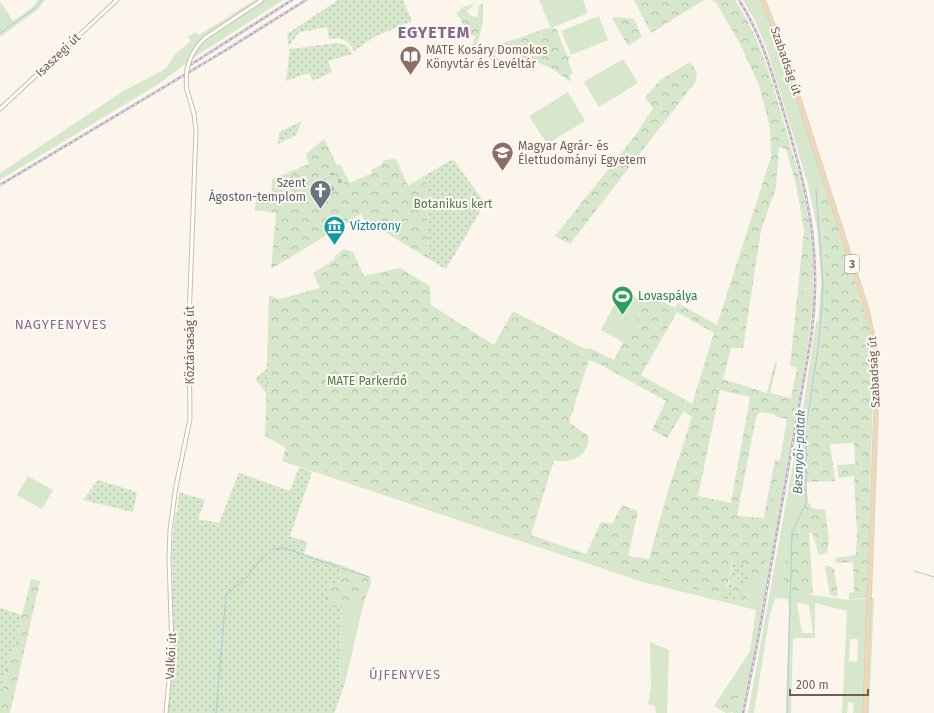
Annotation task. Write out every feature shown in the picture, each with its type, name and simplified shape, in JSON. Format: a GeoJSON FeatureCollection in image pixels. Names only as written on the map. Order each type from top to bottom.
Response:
{"type":"FeatureCollection","features":[{"type":"Feature","properties":{"kind":"main road","name":"Isaszegi út"},"geometry":{"type":"LineString","coordinates":[[0,110],[117,0]]}},
{"type":"Feature","properties":{"kind":"main road","name":"Köztársaság út"},"geometry":{"type":"LineString","coordinates":[[171,598],[169,549],[173,502],[190,419],[189,320],[196,132],[193,110],[187,90],[186,74],[189,62],[197,47],[205,38],[262,0]]}},
{"type":"Feature","properties":{"kind":"main road","name":"Szabadság út"},"geometry":{"type":"LineString","coordinates":[[763,0],[779,38],[795,86],[867,310],[874,343],[876,411],[865,713]]}},
{"type":"Feature","properties":{"kind":"main road","name":"Valkói út"},"geometry":{"type":"LineString","coordinates":[[166,713],[172,649],[171,598]]}},
{"type":"Feature","properties":{"kind":"green space"},"geometry":{"type":"Polygon","coordinates":[[[38,0],[45,0],[37,10],[0,37],[0,1],[13,21],[32,8],[38,0]]]}},
{"type":"Feature","properties":{"kind":"green space"},"geometry":{"type":"Polygon","coordinates":[[[255,0],[283,0],[196,56],[160,83],[0,180],[0,173],[125,90],[162,71],[167,67],[175,54],[190,42],[190,38],[187,37],[196,32],[199,35],[255,0]]]}},
{"type":"Feature","properties":{"kind":"green space"},"geometry":{"type":"Polygon","coordinates":[[[338,0],[403,0],[412,21],[376,36],[354,51],[347,41],[338,38],[329,39],[327,27],[300,32],[288,46],[287,34],[338,0]]]}},
{"type":"Feature","properties":{"kind":"green space"},"geometry":{"type":"Polygon","coordinates":[[[539,0],[583,0],[588,13],[551,28],[539,0]]]}},
{"type":"Feature","properties":{"kind":"green space"},"geometry":{"type":"Polygon","coordinates":[[[634,0],[704,0],[651,33],[634,0]]]}},
{"type":"Feature","properties":{"kind":"green space","name":"MATE Parkerdő"},"geometry":{"type":"Polygon","coordinates":[[[711,0],[735,0],[759,45],[801,183],[812,240],[813,259],[813,279],[804,278],[803,295],[811,298],[807,338],[798,349],[798,355],[803,355],[793,414],[787,419],[777,417],[774,414],[760,412],[756,417],[737,516],[763,518],[764,522],[770,522],[770,537],[766,560],[759,582],[755,582],[748,589],[745,604],[677,584],[650,578],[529,540],[283,457],[286,448],[265,436],[269,295],[280,299],[320,288],[313,273],[334,260],[335,256],[344,249],[353,252],[364,276],[400,268],[430,286],[431,305],[494,345],[513,311],[583,348],[591,349],[614,360],[645,302],[659,300],[675,308],[678,303],[717,325],[771,157],[770,128],[759,85],[740,44],[717,4],[711,0]],[[779,147],[776,188],[761,230],[743,348],[731,348],[723,379],[767,393],[775,362],[777,363],[770,393],[791,398],[797,368],[790,366],[804,231],[796,184],[786,149],[779,147]],[[677,312],[641,375],[692,404],[714,333],[677,312]],[[589,360],[569,422],[587,435],[587,448],[583,453],[567,461],[554,460],[531,535],[586,554],[601,522],[612,524],[622,505],[638,511],[628,556],[649,559],[667,494],[692,417],[684,411],[667,438],[652,430],[666,401],[603,366],[589,360]],[[720,390],[698,496],[731,503],[750,397],[720,390]],[[733,561],[727,586],[736,599],[737,591],[734,590],[732,580],[736,576],[734,568],[737,568],[740,578],[749,583],[733,561]]]}},
{"type":"Feature","properties":{"kind":"green space"},"geometry":{"type":"Polygon","coordinates":[[[743,0],[762,0],[780,42],[825,187],[819,191],[826,267],[823,328],[805,443],[804,511],[789,537],[783,577],[811,595],[849,600],[874,598],[869,713],[853,713],[854,703],[848,702],[847,713],[842,713],[847,611],[815,603],[815,638],[793,638],[791,713],[786,713],[789,607],[788,599],[775,598],[770,614],[754,713],[748,713],[802,414],[816,322],[818,321],[821,284],[817,228],[808,185],[768,52],[755,21],[743,0]],[[797,603],[802,633],[813,633],[809,605],[797,603]],[[850,639],[849,661],[857,662],[858,639],[850,639]]]}},
{"type":"Feature","properties":{"kind":"green space"},"geometry":{"type":"Polygon","coordinates":[[[475,4],[467,11],[471,16],[478,17],[479,5],[483,4],[483,17],[480,36],[472,54],[470,52],[475,36],[469,36],[457,13],[463,7],[475,4]]]}},
{"type":"Feature","properties":{"kind":"green space"},"geometry":{"type":"Polygon","coordinates":[[[599,16],[608,40],[571,55],[561,31],[599,16]]]}},
{"type":"Feature","properties":{"kind":"green space"},"geometry":{"type":"Polygon","coordinates":[[[612,18],[634,19],[642,37],[628,46],[612,18]]]}},
{"type":"Feature","properties":{"kind":"green space"},"geometry":{"type":"Polygon","coordinates":[[[547,28],[556,28],[567,55],[570,57],[568,61],[573,73],[569,75],[571,80],[569,81],[553,69],[532,60],[510,67],[520,59],[521,52],[513,55],[512,50],[493,53],[505,67],[486,57],[483,50],[547,28]]]}},
{"type":"Feature","properties":{"kind":"green space"},"geometry":{"type":"Polygon","coordinates":[[[337,43],[347,45],[352,54],[328,61],[332,72],[313,81],[309,73],[286,81],[290,49],[337,43]]]}},
{"type":"Feature","properties":{"kind":"green space"},"geometry":{"type":"Polygon","coordinates":[[[623,59],[638,83],[599,107],[584,82],[623,59]]]}},
{"type":"Feature","properties":{"kind":"green space"},"geometry":{"type":"Polygon","coordinates":[[[690,62],[697,72],[696,81],[570,244],[555,236],[635,136],[653,108],[645,98],[660,80],[690,62]]]}},
{"type":"Feature","properties":{"kind":"green space"},"geometry":{"type":"Polygon","coordinates":[[[568,92],[585,121],[547,144],[529,116],[568,92]]]}},
{"type":"Feature","properties":{"kind":"green space"},"geometry":{"type":"Polygon","coordinates":[[[302,121],[296,135],[278,144],[279,132],[302,121]]]}},
{"type":"Feature","properties":{"kind":"green space"},"geometry":{"type":"Polygon","coordinates":[[[324,139],[337,165],[340,164],[350,183],[372,173],[371,170],[381,165],[384,160],[396,159],[408,186],[426,175],[429,259],[364,219],[361,214],[271,269],[276,213],[255,210],[256,200],[271,202],[272,179],[309,164],[306,154],[324,139]]]}},
{"type":"Feature","properties":{"kind":"green space","name":"Botanikus kert"},"geometry":{"type":"Polygon","coordinates":[[[453,159],[485,203],[446,269],[429,259],[426,175],[453,159]]]}},
{"type":"Feature","properties":{"kind":"green space"},"geometry":{"type":"Polygon","coordinates":[[[332,172],[344,183],[345,187],[326,195],[319,191],[318,185],[332,172]]]}},
{"type":"Feature","properties":{"kind":"green space"},"geometry":{"type":"Polygon","coordinates":[[[825,187],[868,323],[874,354],[867,597],[849,600],[849,593],[854,592],[853,562],[836,563],[835,558],[856,555],[857,534],[854,476],[839,478],[837,465],[855,464],[854,443],[830,444],[835,481],[806,482],[808,502],[812,508],[825,510],[829,540],[827,553],[819,555],[812,533],[809,533],[813,594],[788,589],[783,577],[789,537],[804,510],[804,504],[799,504],[799,502],[804,500],[804,497],[798,498],[795,496],[800,481],[804,481],[805,443],[823,328],[826,267],[819,191],[825,187]]]}},
{"type":"Feature","properties":{"kind":"green space"},"geometry":{"type":"Polygon","coordinates":[[[804,278],[813,279],[813,306],[807,351],[755,650],[741,713],[733,713],[732,702],[736,703],[740,692],[730,696],[724,702],[720,709],[726,711],[726,713],[714,706],[750,651],[756,610],[643,582],[282,461],[283,457],[529,540],[650,578],[677,584],[745,604],[750,586],[759,581],[768,552],[770,522],[764,522],[764,515],[766,519],[770,518],[787,419],[793,414],[802,356],[798,355],[798,348],[807,338],[803,295],[804,278]]]}},
{"type":"Feature","properties":{"kind":"green space","name":"Lovaspálya"},"geometry":{"type":"Polygon","coordinates":[[[622,290],[645,302],[624,343],[601,330],[622,290]]]}},
{"type":"Feature","properties":{"kind":"green space"},"geometry":{"type":"Polygon","coordinates":[[[268,368],[267,394],[255,379],[268,368]]]}},
{"type":"Feature","properties":{"kind":"green space"},"geometry":{"type":"Polygon","coordinates":[[[775,460],[781,461],[770,519],[766,519],[764,515],[775,460]]]}},
{"type":"Feature","properties":{"kind":"green space"},"geometry":{"type":"Polygon","coordinates":[[[299,467],[312,472],[290,536],[307,542],[304,554],[341,565],[338,583],[328,584],[327,589],[327,607],[331,608],[342,605],[339,676],[340,681],[345,683],[334,713],[167,713],[174,653],[172,550],[175,513],[177,513],[179,492],[205,500],[198,519],[219,523],[239,473],[290,491],[299,467]]]}},
{"type":"Feature","properties":{"kind":"green space"},"geometry":{"type":"Polygon","coordinates":[[[28,476],[53,490],[42,509],[17,495],[28,476]]]}},
{"type":"Feature","properties":{"kind":"green space"},"geometry":{"type":"Polygon","coordinates":[[[98,480],[137,492],[133,512],[83,500],[98,480]]]}},
{"type":"Feature","properties":{"kind":"green space"},"geometry":{"type":"Polygon","coordinates":[[[733,561],[744,564],[744,576],[747,577],[750,584],[739,584],[738,578],[740,576],[737,568],[734,568],[736,576],[732,580],[734,590],[737,591],[736,600],[726,597],[733,561]]]}},
{"type":"Feature","properties":{"kind":"green space"},"geometry":{"type":"Polygon","coordinates":[[[341,565],[370,577],[371,583],[364,602],[331,608],[327,607],[328,584],[338,583],[341,565]]]}},
{"type":"Feature","properties":{"kind":"green space"},"geometry":{"type":"Polygon","coordinates":[[[825,565],[834,568],[838,597],[830,595],[825,565]]]}},
{"type":"Feature","properties":{"kind":"green space"},"geometry":{"type":"Polygon","coordinates":[[[31,579],[40,581],[10,713],[0,713],[0,700],[11,652],[14,648],[31,579]]]}},
{"type":"Feature","properties":{"kind":"green space"},"geometry":{"type":"Polygon","coordinates":[[[364,602],[345,683],[340,681],[339,676],[342,605],[364,602]]]}},
{"type":"Feature","properties":{"kind":"green space"},"geometry":{"type":"Polygon","coordinates":[[[0,608],[22,615],[14,648],[11,652],[0,700],[0,608]]]}},
{"type":"Feature","properties":{"kind":"green space"},"geometry":{"type":"Polygon","coordinates":[[[650,642],[669,650],[667,713],[656,713],[655,706],[648,704],[651,687],[650,642]]]}},
{"type":"Feature","properties":{"kind":"green space"},"geometry":{"type":"Polygon","coordinates":[[[733,690],[740,692],[736,703],[732,703],[732,705],[735,706],[734,712],[726,713],[726,711],[720,709],[733,690]]]}},
{"type":"Feature","properties":{"kind":"waterway"},"geometry":{"type":"LineString","coordinates":[[0,33],[34,9],[42,0]]}},
{"type":"Feature","properties":{"kind":"waterway","name":"Besnyői-patak"},"geometry":{"type":"LineString","coordinates":[[787,713],[792,533],[806,503],[806,428],[818,350],[822,308],[823,282],[816,190]]}},
{"type":"Feature","properties":{"kind":"waterway"},"geometry":{"type":"LineString","coordinates":[[273,549],[284,548],[313,558]]}},
{"type":"Feature","properties":{"kind":"waterway"},"geometry":{"type":"LineString","coordinates":[[216,713],[226,595],[246,578],[267,553]]}},
{"type":"Feature","properties":{"kind":"waterway"},"geometry":{"type":"LineString","coordinates":[[315,559],[339,567]]}},
{"type":"Feature","properties":{"kind":"waterway"},"geometry":{"type":"LineString","coordinates":[[342,568],[369,577]]}},
{"type":"Feature","properties":{"kind":"waterway"},"geometry":{"type":"LineString","coordinates":[[914,571],[934,577]]}},
{"type":"Feature","properties":{"kind":"railway"},"geometry":{"type":"LineString","coordinates":[[187,67],[292,0]]}},
{"type":"Feature","properties":{"kind":"railway"},"geometry":{"type":"LineString","coordinates":[[0,185],[226,50],[306,0]]}},
{"type":"Feature","properties":{"kind":"railway"},"geometry":{"type":"LineString","coordinates":[[739,0],[760,40],[775,82],[800,169],[811,225],[815,282],[814,312],[810,344],[757,645],[743,713]]}},
{"type":"Feature","properties":{"kind":"place","name":"MATE Kosáry Domokos Könyvtár és Levéltár"},"geometry":{"type":"Point","coordinates":[411,76]}},
{"type":"Feature","properties":{"kind":"place","name":"Magyar Agrár- és Élettudományi Egyetem"},"geometry":{"type":"Point","coordinates":[502,172]}},
{"type":"Feature","properties":{"kind":"place","name":"Szent Ágoston-templom"},"geometry":{"type":"Point","coordinates":[321,210]}},
{"type":"Feature","properties":{"kind":"place","name":"Víztorony"},"geometry":{"type":"Point","coordinates":[334,246]}},
{"type":"Feature","properties":{"kind":"place","name":"Lovaspálya"},"geometry":{"type":"Point","coordinates":[623,316]}},
{"type":"Feature","properties":{"kind":"district","name":"EGYETEM"},"geometry":{"type":"Point","coordinates":[434,32]}},
{"type":"Feature","properties":{"kind":"district","name":"NAGYFENYVES"},"geometry":{"type":"Point","coordinates":[61,324]}},
{"type":"Feature","properties":{"kind":"district","name":"ÚJFENYVES"},"geometry":{"type":"Point","coordinates":[405,674]}}]}
